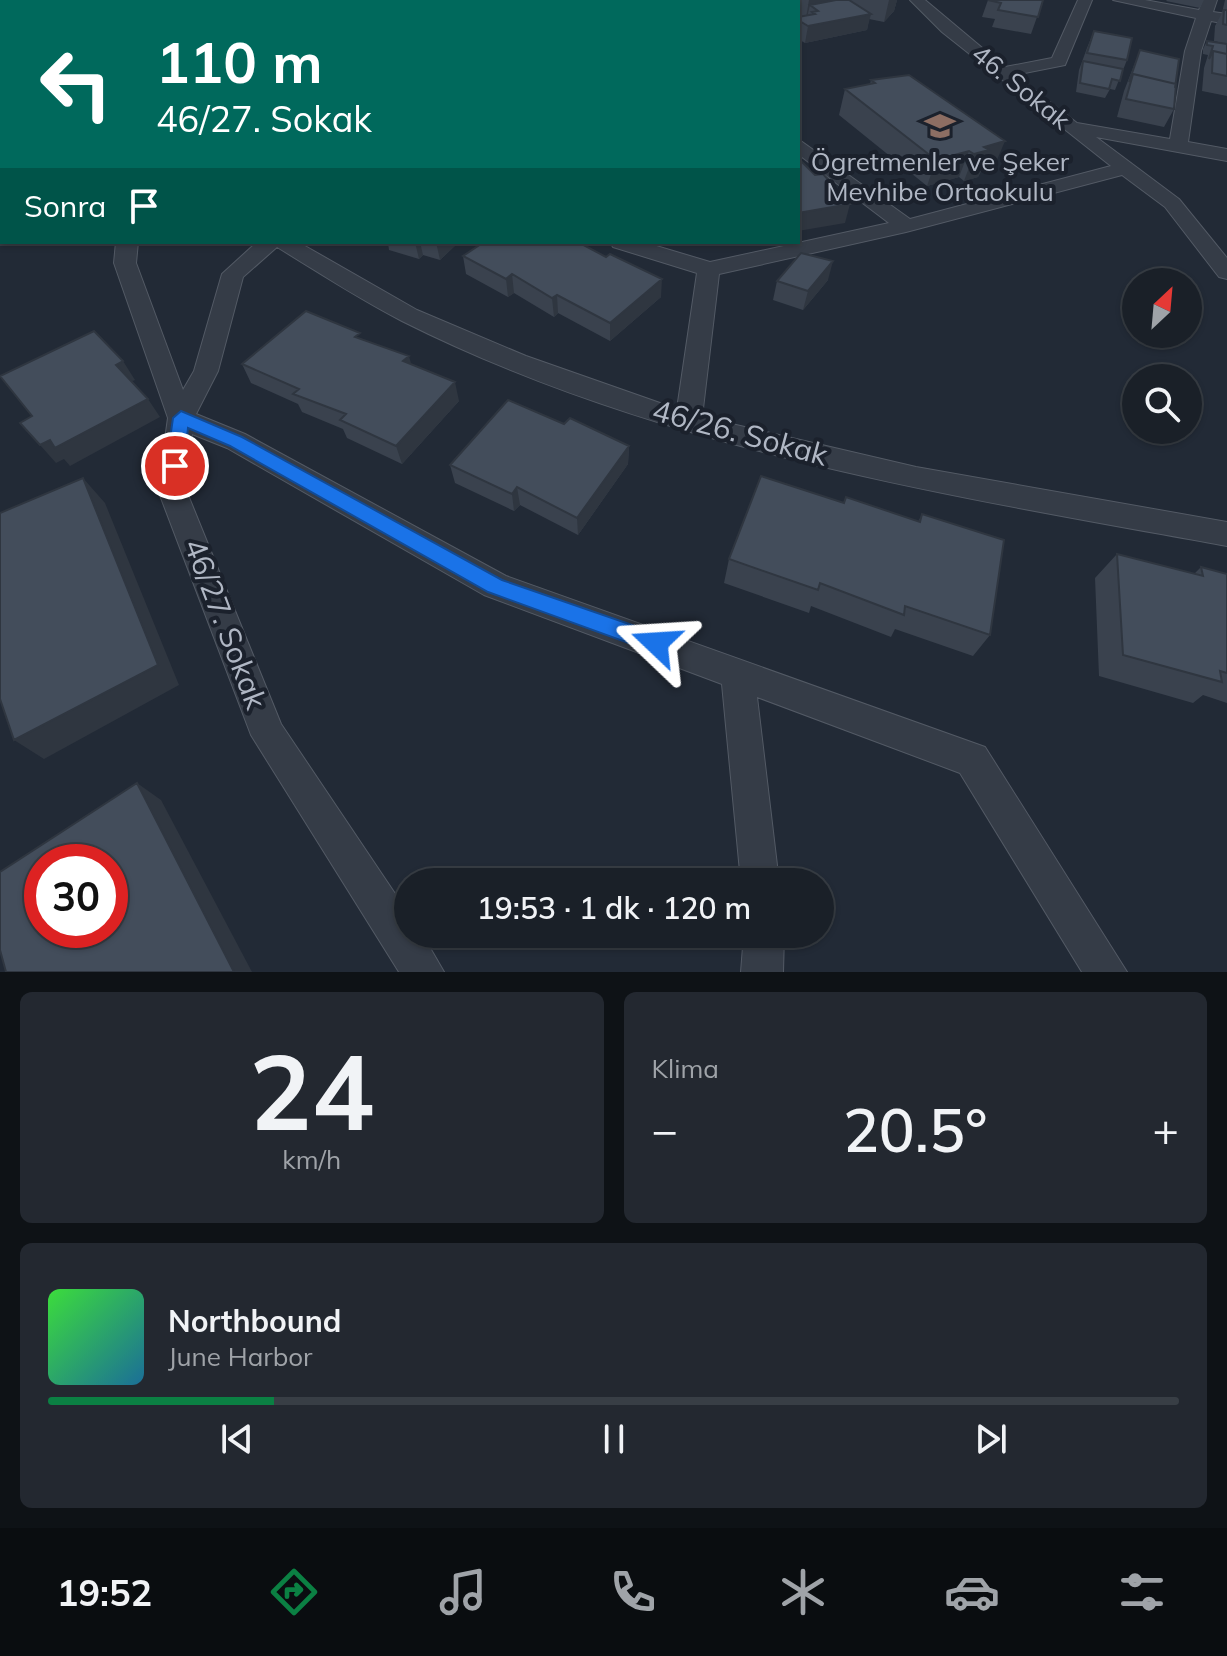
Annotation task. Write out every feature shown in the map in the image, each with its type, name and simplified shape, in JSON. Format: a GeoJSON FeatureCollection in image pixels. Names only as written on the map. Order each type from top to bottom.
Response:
{"type":"FeatureCollection","features":[{"type":"Feature","properties":{"kind":"street","name":"46. Sokak"},"geometry":{"type":"LineString","coordinates":[[917,0],[1070,126],[1172,203],[1227,272]]}},
{"type":"Feature","properties":{"kind":"street"},"geometry":{"type":"LineString","coordinates":[[1003,72],[1059,62],[1085,0]]}},
{"type":"Feature","properties":{"kind":"street"},"geometry":{"type":"LineString","coordinates":[[1120,0],[1208,7],[1227,19]]}},
{"type":"Feature","properties":{"kind":"street"},"geometry":{"type":"LineString","coordinates":[[1178,146],[1193,51],[1208,7]]}},
{"type":"Feature","properties":{"kind":"street"},"geometry":{"type":"LineString","coordinates":[[1070,126],[1227,155]]}},
{"type":"Feature","properties":{"kind":"street"},"geometry":{"type":"LineString","coordinates":[[800,146],[906,226]]}},
{"type":"Feature","properties":{"kind":"street"},"geometry":{"type":"LineString","coordinates":[[628,244],[709,269],[906,226],[1126,168]]}},
{"type":"Feature","properties":{"kind":"street","name":"46/27. Sokak"},"geometry":{"type":"LineString","coordinates":[[127,244],[125,263],[181,418],[172,490],[268,735],[423,972]]}},
{"type":"Feature","properties":{"kind":"street"},"geometry":{"type":"LineString","coordinates":[[268,244],[233,274],[206,371],[181,418],[236,441],[495,586],[972,760],[1106,972]]}},
{"type":"Feature","properties":{"kind":"street","name":"46/26. Sokak"},"geometry":{"type":"LineString","coordinates":[[286,244],[409,315],[517,362],[688,423],[916,478],[1227,534]]}},
{"type":"Feature","properties":{"kind":"street"},"geometry":{"type":"LineString","coordinates":[[688,423],[709,269],[690,244]]}},
{"type":"Feature","properties":{"kind":"street"},"geometry":{"type":"LineString","coordinates":[[737,672],[758,868]]}},
{"type":"Feature","properties":{"kind":"street"},"geometry":{"type":"LineString","coordinates":[[762,972],[763,948]]}},
{"type":"Feature","properties":{"kind":"building"},"geometry":{"type":"Polygon","coordinates":[[[849,0],[871,14],[808,26],[800,21],[800,17],[818,11],[810,5],[849,0]]]}},
{"type":"Feature","properties":{"kind":"building"},"geometry":{"type":"Polygon","coordinates":[[[988,0],[1043,0],[1038,17],[998,10],[1001,3],[988,0]]]}},
{"type":"Feature","properties":{"kind":"building"},"geometry":{"type":"Polygon","coordinates":[[[1224,10],[1227,10],[1227,25],[1223,24],[1224,10]]]}},
{"type":"Feature","properties":{"kind":"building"},"geometry":{"type":"Polygon","coordinates":[[[1094,31],[1132,38],[1127,60],[1087,53],[1094,31]]]}},
{"type":"Feature","properties":{"kind":"building"},"geometry":{"type":"Polygon","coordinates":[[[1207,41],[1227,44],[1227,54],[1213,51],[1209,59],[1213,46],[1207,45],[1207,41]]]}},
{"type":"Feature","properties":{"kind":"building"},"geometry":{"type":"Polygon","coordinates":[[[1140,50],[1179,59],[1176,84],[1133,74],[1129,82],[1140,50]]]}},
{"type":"Feature","properties":{"kind":"building"},"geometry":{"type":"Polygon","coordinates":[[[1213,51],[1227,54],[1227,76],[1212,73],[1213,51]]]}},
{"type":"Feature","properties":{"kind":"building"},"geometry":{"type":"Polygon","coordinates":[[[1083,61],[1123,69],[1120,81],[1112,79],[1109,89],[1080,83],[1083,61]]]}},
{"type":"Feature","properties":{"kind":"building"},"geometry":{"type":"Polygon","coordinates":[[[1133,74],[1176,84],[1174,109],[1126,99],[1133,74]]]}},
{"type":"Feature","properties":{"kind":"building"},"geometry":{"type":"Polygon","coordinates":[[[909,75],[1005,141],[984,147],[989,150],[974,154],[969,151],[936,160],[845,89],[875,83],[871,80],[909,75]]]}},
{"type":"Feature","properties":{"kind":"building"},"geometry":{"type":"Polygon","coordinates":[[[800,160],[815,175],[823,174],[850,204],[800,213],[800,160]]]}},
{"type":"Feature","properties":{"kind":"building"},"geometry":{"type":"Polygon","coordinates":[[[481,244],[582,244],[662,279],[610,323],[557,295],[552,298],[512,274],[506,279],[463,256],[481,244]]]}},
{"type":"Feature","properties":{"kind":"building"},"geometry":{"type":"Polygon","coordinates":[[[801,253],[833,261],[808,291],[777,281],[801,253]]]}},
{"type":"Feature","properties":{"kind":"building"},"geometry":{"type":"Polygon","coordinates":[[[306,311],[360,333],[355,337],[409,356],[403,361],[455,382],[396,446],[340,420],[346,414],[293,394],[299,389],[242,364],[306,311]]]}},
{"type":"Feature","properties":{"kind":"building"},"geometry":{"type":"Polygon","coordinates":[[[94,331],[123,361],[116,365],[148,399],[55,448],[50,440],[40,445],[20,423],[32,416],[0,376],[94,331]]]}},
{"type":"Feature","properties":{"kind":"building"},"geometry":{"type":"Polygon","coordinates":[[[508,400],[564,424],[570,418],[629,446],[577,518],[517,487],[512,494],[450,465],[508,400]]]}},
{"type":"Feature","properties":{"kind":"building"},"geometry":{"type":"Polygon","coordinates":[[[761,476],[844,503],[846,497],[920,522],[922,514],[1004,540],[990,635],[905,606],[904,615],[820,583],[818,590],[729,559],[761,476]]]}},
{"type":"Feature","properties":{"kind":"building"},"geometry":{"type":"Polygon","coordinates":[[[83,478],[158,665],[14,740],[0,699],[0,513],[83,478]]]}},
{"type":"Feature","properties":{"kind":"building"},"geometry":{"type":"Polygon","coordinates":[[[1117,554],[1203,576],[1201,567],[1227,574],[1227,673],[1220,671],[1222,682],[1123,655],[1117,554]]]}},
{"type":"Feature","properties":{"kind":"building"},"geometry":{"type":"Polygon","coordinates":[[[137,783],[234,972],[6,972],[0,950],[0,872],[24,856],[24,948],[128,948],[128,844],[43,844],[137,783]]]}},
{"type":"Feature","properties":{"kind":"place","name":"Ögretmenler ve Şeker Mevhibe Ortaokulu"},"geometry":{"type":"Point","coordinates":[940,126]}},
{"type":"Feature","properties":{"kind":"route"},"geometry":{"type":"LineString","coordinates":[[175,466],[181,418],[236,441],[495,586],[656,643]]}}]}
